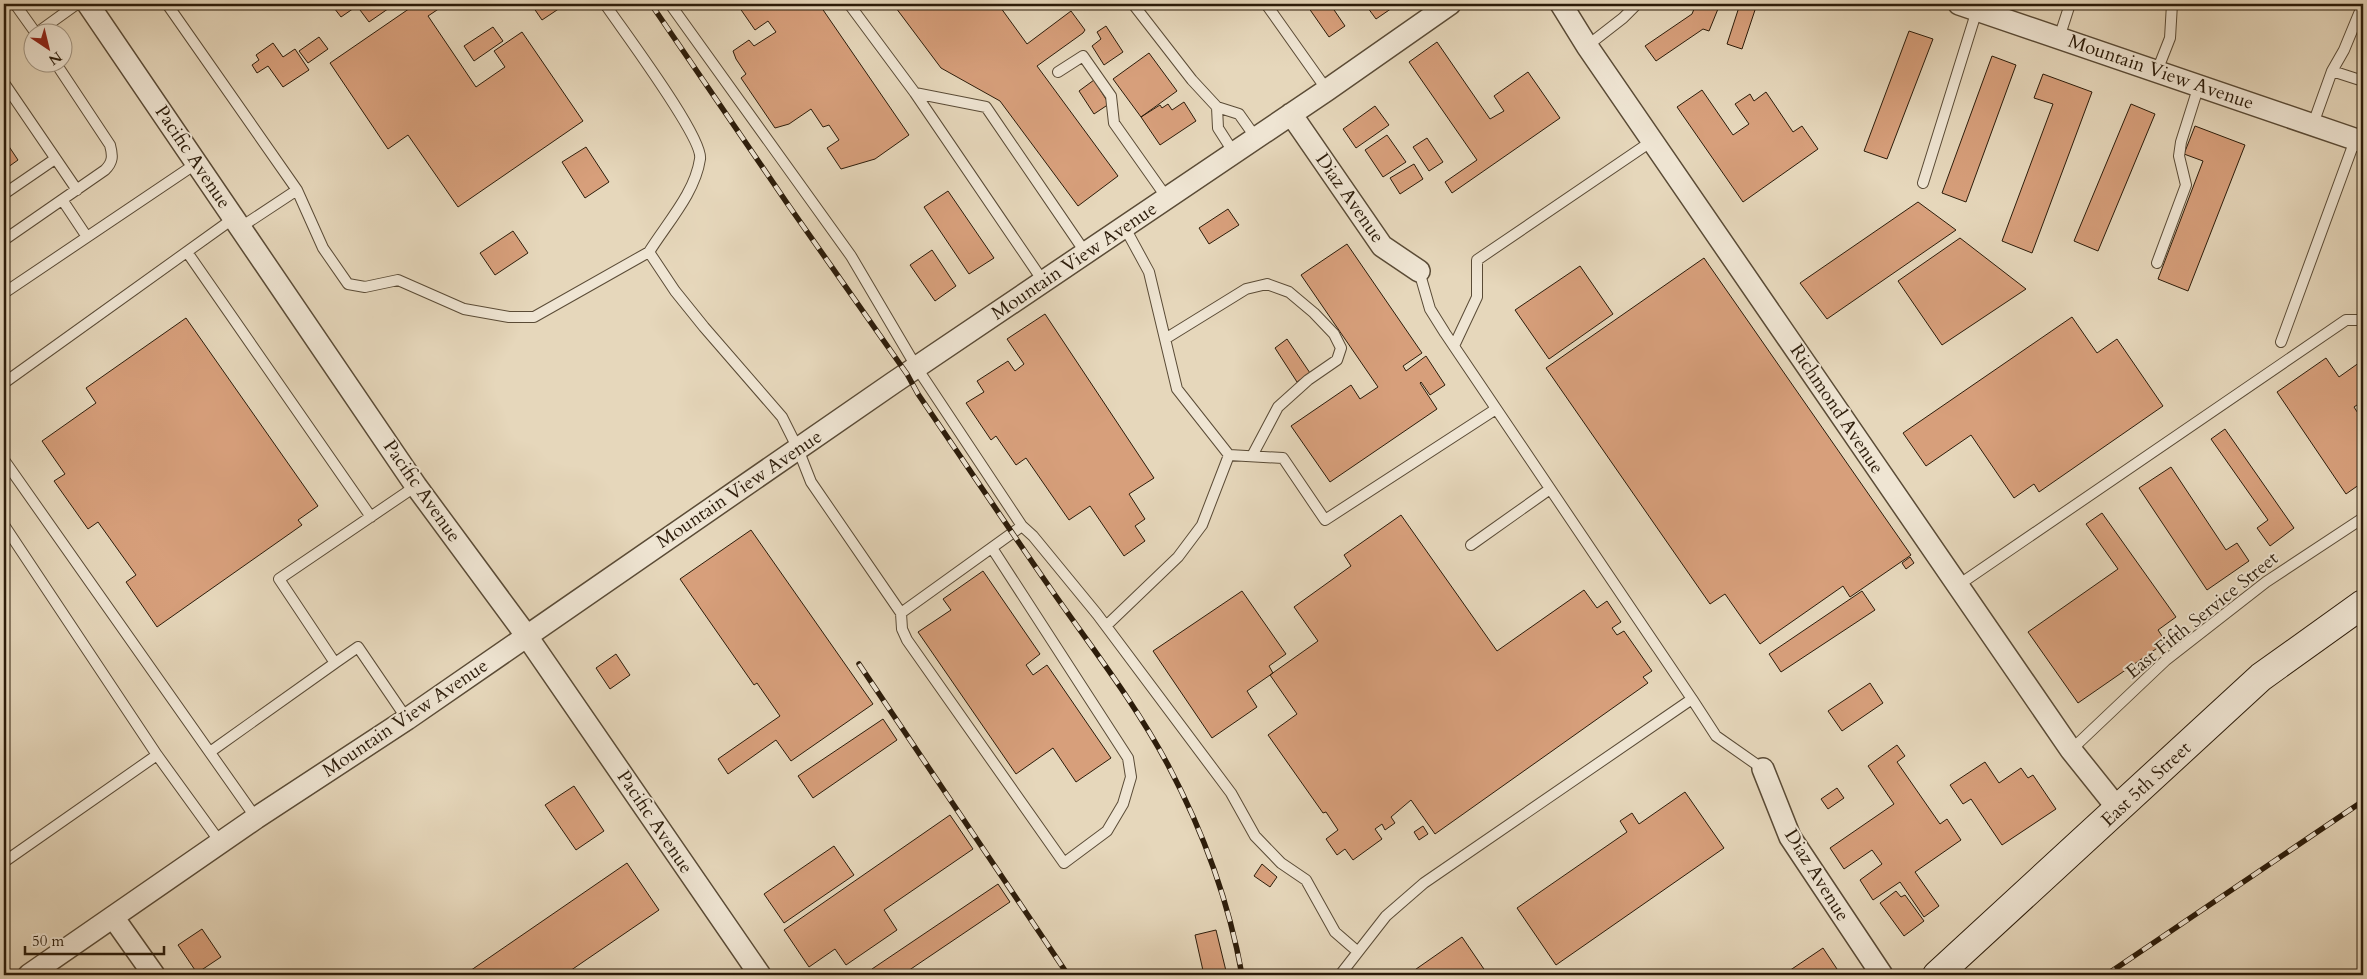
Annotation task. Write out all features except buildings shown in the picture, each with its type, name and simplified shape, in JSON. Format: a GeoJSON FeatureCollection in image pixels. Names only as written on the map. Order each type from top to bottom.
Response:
{"type":"FeatureCollection","features":[{"type":"Feature","properties":{"kind":"main road","name":"East 5th Street"},"geometry":{"type":"LineString","coordinates":[[1937,975],[2261,677],[2363,604]]}},
{"type":"Feature","properties":{"kind":"street","name":"Pacific Avenue"},"geometry":{"type":"LineString","coordinates":[[88,4],[416,486],[526,635],[760,975]]}},
{"type":"Feature","properties":{"kind":"street","name":"Mountain View Avenue"},"geometry":{"type":"LineString","coordinates":[[29,975],[220,842],[408,719],[526,635],[798,448],[1327,90],[1450,4]]}},
{"type":"Feature","properties":{"kind":"street","name":"Richmond Avenue"},"geometry":{"type":"LineString","coordinates":[[1561,4],[1587,46],[1957,586],[2071,750],[2118,810]]}},
{"type":"Feature","properties":{"kind":"street","name":"Mountain View Avenue"},"geometry":{"type":"LineString","coordinates":[[1968,7],[2359,141]]}},
{"type":"Feature","properties":{"kind":"street","name":"Diaz Avenue"},"geometry":{"type":"LineString","coordinates":[[1291,114],[1382,246],[1419,270]]}},
{"type":"Feature","properties":{"kind":"street","name":"Diaz Avenue"},"geometry":{"type":"LineString","coordinates":[[1763,769],[1790,837],[1882,975]]}},
{"type":"Feature","properties":{"kind":"street"},"geometry":{"type":"LineString","coordinates":[[113,917],[154,975]]}},
{"type":"Feature","properties":{"kind":"lane"},"geometry":{"type":"LineString","coordinates":[[15,4],[27,22]]}},
{"type":"Feature","properties":{"kind":"lane"},"geometry":{"type":"LineString","coordinates":[[52,22],[77,4]]}},
{"type":"Feature","properties":{"kind":"lane"},"geometry":{"type":"LineString","coordinates":[[167,4],[297,190],[323,248],[348,284],[365,287],[398,280],[464,309],[508,317],[534,318],[649,252],[687,193],[701,157],[696,141],[684,119],[605,4]]}},
{"type":"Feature","properties":{"kind":"lane"},"geometry":{"type":"LineString","coordinates":[[670,4],[851,256],[917,368],[1022,526],[1034,536],[1106,626],[1231,792],[1255,836],[1281,863],[1306,880],[1334,932],[1358,952]]}},
{"type":"Feature","properties":{"kind":"lane"},"geometry":{"type":"LineString","coordinates":[[849,4],[915,93],[1043,281]]}},
{"type":"Feature","properties":{"kind":"lane"},"geometry":{"type":"LineString","coordinates":[[1133,4],[1192,80],[1217,107],[1239,114],[1256,138]]}},
{"type":"Feature","properties":{"kind":"lane"},"geometry":{"type":"LineString","coordinates":[[1266,4],[1327,90]]}},
{"type":"Feature","properties":{"kind":"lane"},"geometry":{"type":"LineString","coordinates":[[1587,46],[1623,18],[1637,4]]}},
{"type":"Feature","properties":{"kind":"lane"},"geometry":{"type":"LineString","coordinates":[[2059,38],[2070,4]]}},
{"type":"Feature","properties":{"kind":"lane"},"geometry":{"type":"LineString","coordinates":[[2157,71],[2170,38],[2172,4]]}},
{"type":"Feature","properties":{"kind":"lane"},"geometry":{"type":"LineString","coordinates":[[2314,124],[2332,71],[2344,50],[2363,4]]}},
{"type":"Feature","properties":{"kind":"lane"},"geometry":{"type":"LineString","coordinates":[[1923,183],[1968,7]]}},
{"type":"Feature","properties":{"kind":"lane"},"geometry":{"type":"LineString","coordinates":[[1058,72],[1083,56],[1111,96],[1114,123],[1167,198]]}},
{"type":"Feature","properties":{"kind":"lane"},"geometry":{"type":"LineString","coordinates":[[2332,71],[2363,81]]}},
{"type":"Feature","properties":{"kind":"lane"},"geometry":{"type":"LineString","coordinates":[[4,240],[63,201],[106,170],[111,164],[113,156],[110,145],[62,72]]}},
{"type":"Feature","properties":{"kind":"lane"},"geometry":{"type":"LineString","coordinates":[[4,83],[77,190]]}},
{"type":"Feature","properties":{"kind":"lane"},"geometry":{"type":"LineString","coordinates":[[2157,264],[2186,185],[2179,156],[2199,85]]}},
{"type":"Feature","properties":{"kind":"lane"},"geometry":{"type":"LineString","coordinates":[[915,93],[986,107],[1085,252]]}},
{"type":"Feature","properties":{"kind":"lane"},"geometry":{"type":"LineString","coordinates":[[1217,107],[1218,128],[1234,153]]}},
{"type":"Feature","properties":{"kind":"lane"},"geometry":{"type":"LineString","coordinates":[[1454,346],[1477,297],[1477,260],[1652,141]]}},
{"type":"Feature","properties":{"kind":"lane"},"geometry":{"type":"LineString","coordinates":[[2280,342],[2359,141]]}},
{"type":"Feature","properties":{"kind":"lane"},"geometry":{"type":"LineString","coordinates":[[4,194],[55,159]]}},
{"type":"Feature","properties":{"kind":"lane"},"geometry":{"type":"LineString","coordinates":[[4,293],[197,163]]}},
{"type":"Feature","properties":{"kind":"lane"},"geometry":{"type":"LineString","coordinates":[[4,383],[186,252],[297,190]]}},
{"type":"Feature","properties":{"kind":"lane"},"geometry":{"type":"LineString","coordinates":[[63,201],[87,237]]}},
{"type":"Feature","properties":{"kind":"lane"},"geometry":{"type":"LineString","coordinates":[[1124,226],[1149,272],[1177,389],[1229,455],[1283,458],[1325,520],[1496,409]]}},
{"type":"Feature","properties":{"kind":"lane"},"geometry":{"type":"LineString","coordinates":[[186,252],[371,517]]}},
{"type":"Feature","properties":{"kind":"lane"},"geometry":{"type":"LineString","coordinates":[[649,252],[675,291],[704,328],[782,417],[798,448],[811,482],[902,613],[902,629],[907,640],[1064,863],[1107,831],[1123,804],[1131,777],[1128,758],[992,548]]}},
{"type":"Feature","properties":{"kind":"lane"},"geometry":{"type":"LineString","coordinates":[[1419,270],[1430,309],[1716,736],[1763,769]]}},
{"type":"Feature","properties":{"kind":"lane"},"geometry":{"type":"LineString","coordinates":[[1165,339],[1246,289],[1268,284],[1289,292],[1334,334],[1341,348],[1337,360],[1308,380],[1278,406],[1252,456]]}},
{"type":"Feature","properties":{"kind":"lane"},"geometry":{"type":"LineString","coordinates":[[1957,586],[2346,320],[2363,320]]}},
{"type":"Feature","properties":{"kind":"lane"},"geometry":{"type":"LineString","coordinates":[[1106,626],[1178,557],[1202,524],[1229,455]]}},
{"type":"Feature","properties":{"kind":"lane"},"geometry":{"type":"LineString","coordinates":[[4,460],[256,818]]}},
{"type":"Feature","properties":{"kind":"lane"},"geometry":{"type":"LineString","coordinates":[[335,663],[279,579],[416,486]]}},
{"type":"Feature","properties":{"kind":"lane"},"geometry":{"type":"LineString","coordinates":[[1471,545],[1550,489]]}},
{"type":"Feature","properties":{"kind":"lane","name":"East Fifth Service Street"},"geometry":{"type":"LineString","coordinates":[[2071,750],[2166,660],[2266,582],[2363,518]]}},
{"type":"Feature","properties":{"kind":"lane"},"geometry":{"type":"LineString","coordinates":[[4,525],[157,755],[220,842]]}},
{"type":"Feature","properties":{"kind":"lane"},"geometry":{"type":"LineString","coordinates":[[902,613],[1022,526]]}},
{"type":"Feature","properties":{"kind":"lane"},"geometry":{"type":"LineString","coordinates":[[210,752],[358,647],[408,719]]}},
{"type":"Feature","properties":{"kind":"lane"},"geometry":{"type":"LineString","coordinates":[[1340,975],[1386,916],[1424,883],[1692,699]]}},
{"type":"Feature","properties":{"kind":"lane"},"geometry":{"type":"LineString","coordinates":[[4,862],[157,755]]}},
{"type":"Feature","properties":{"kind":"railway"},"geometry":{"type":"LineString","coordinates":[[651,4],[907,374],[918,394],[1030,559],[1126,695],[1155,741],[1181,790],[1213,867],[1230,921],[1242,975]]}},
{"type":"Feature","properties":{"kind":"railway"},"geometry":{"type":"LineString","coordinates":[[859,664],[1068,975]]}},
{"type":"Feature","properties":{"kind":"railway"},"geometry":{"type":"LineString","coordinates":[[2106,975],[2363,801]]}}]}
